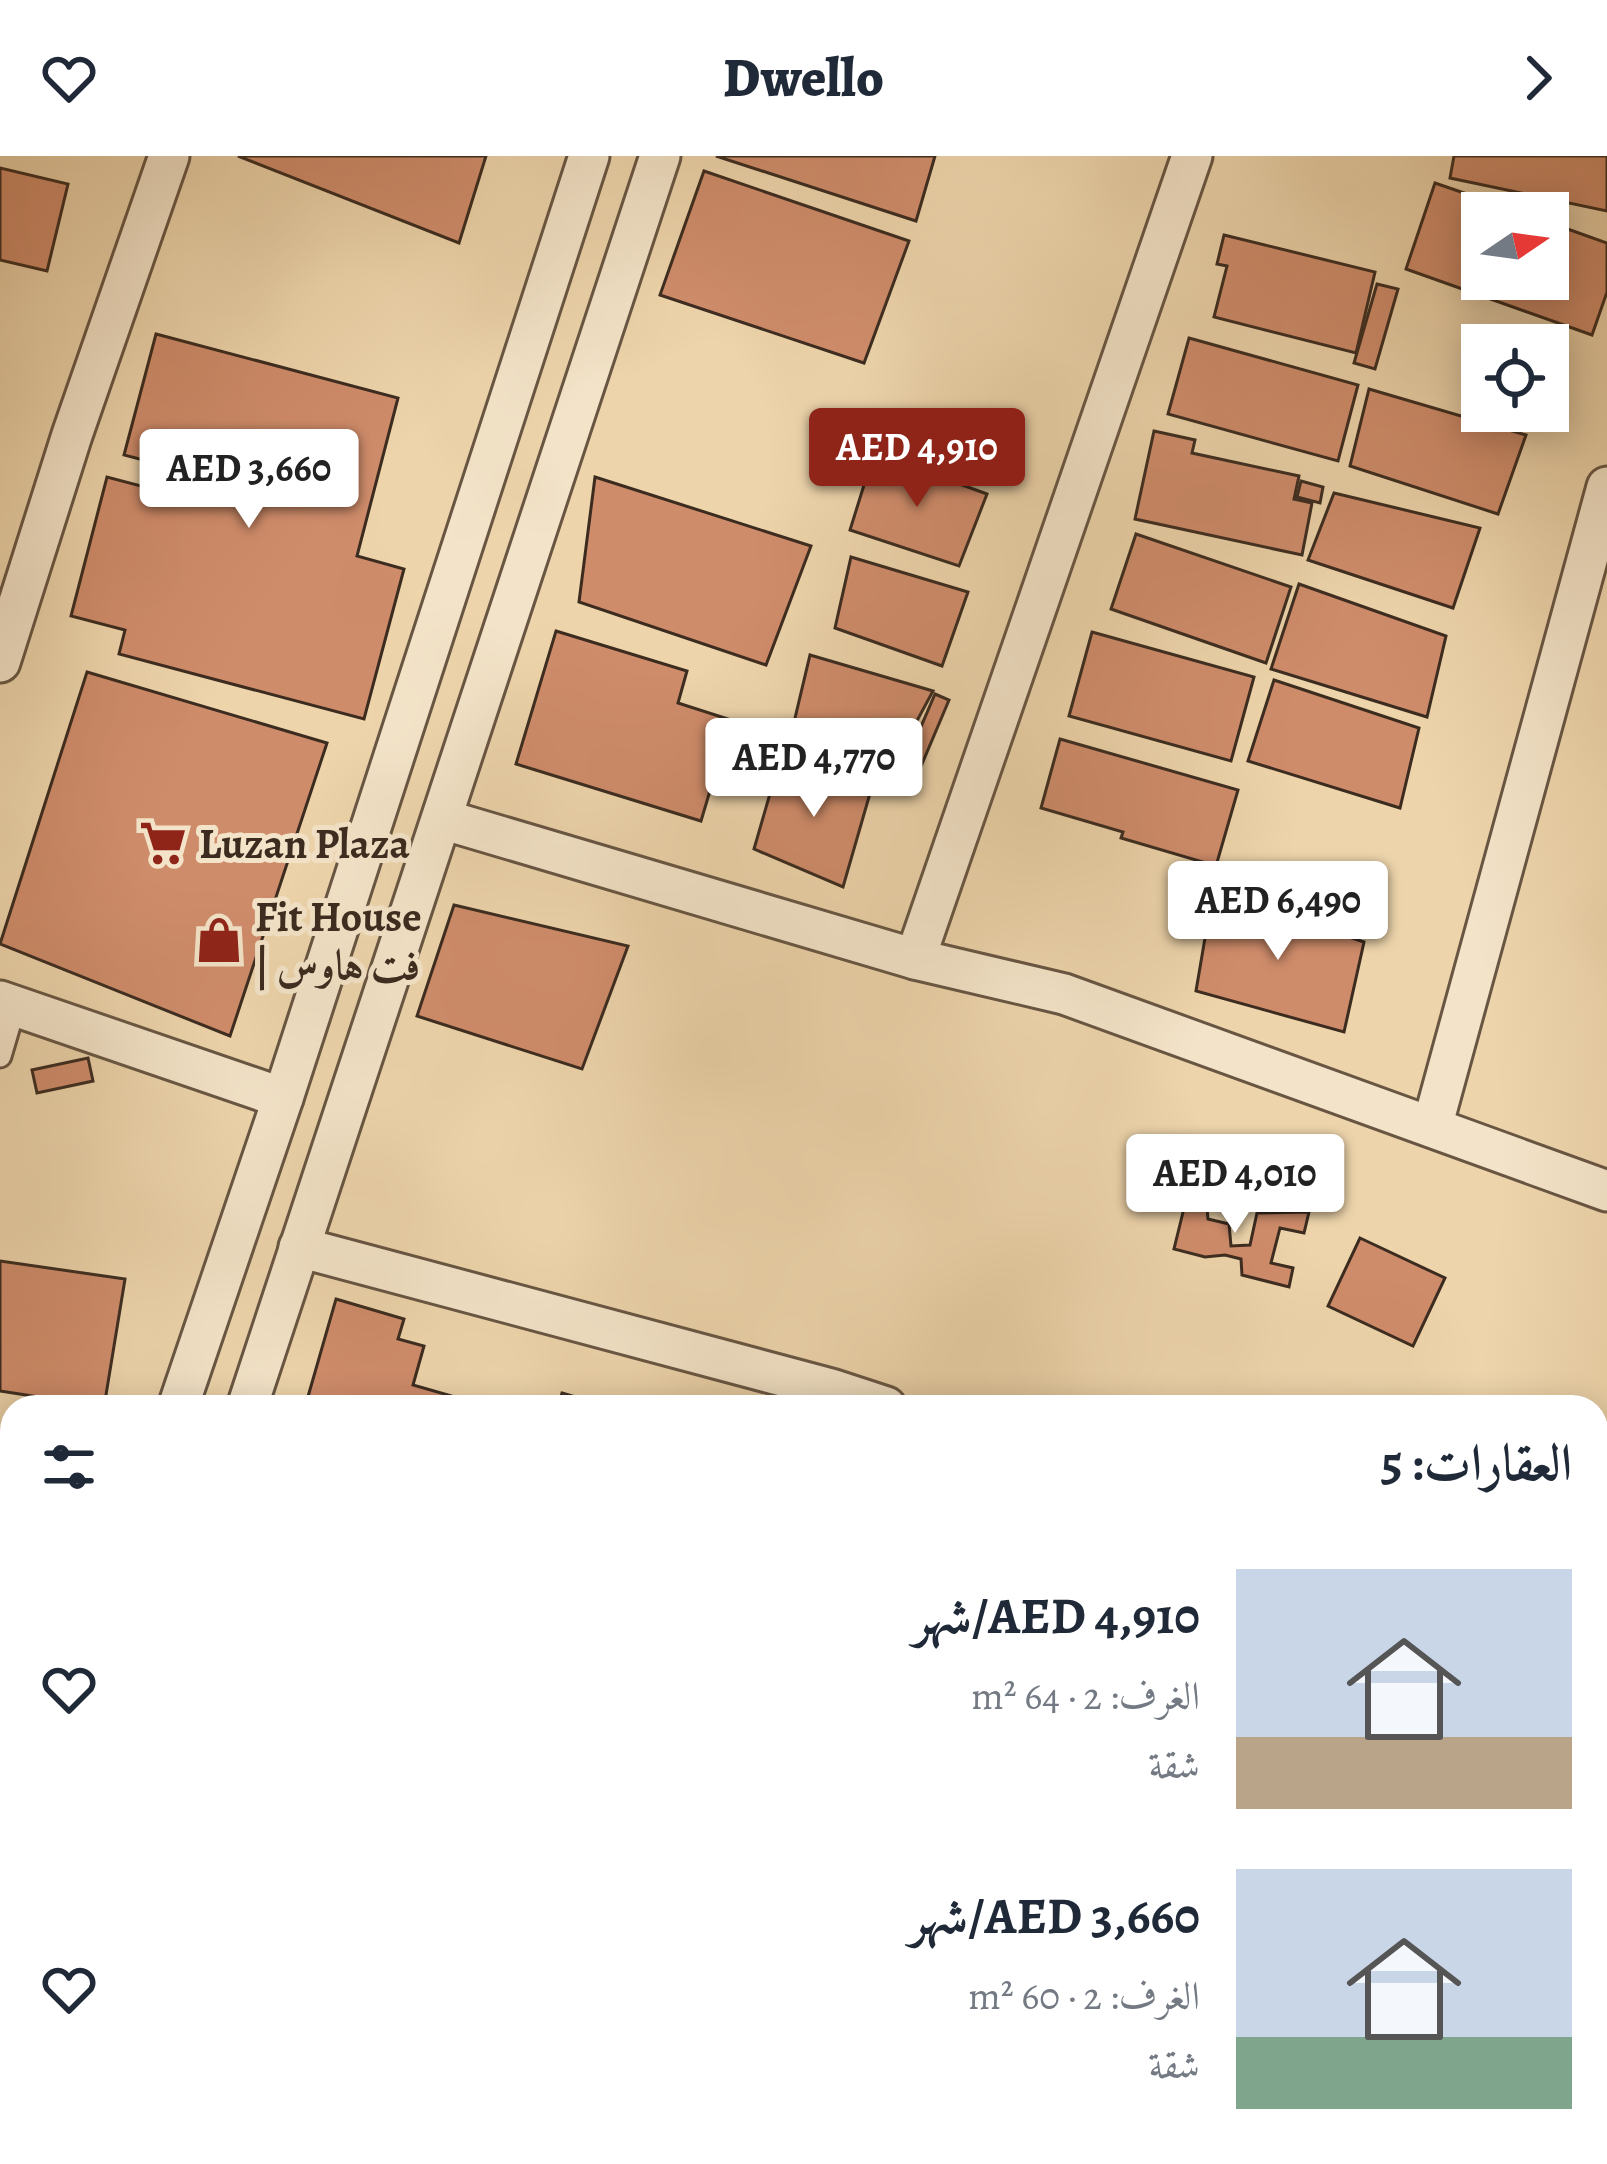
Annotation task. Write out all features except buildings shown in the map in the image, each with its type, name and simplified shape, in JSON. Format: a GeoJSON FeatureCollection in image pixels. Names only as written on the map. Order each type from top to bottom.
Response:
{"type":"FeatureCollection","features":[{"type":"Feature","properties":{"kind":"street"},"geometry":{"type":"LineString","coordinates":[[0,662],[72,435],[169,156]]}},
{"type":"Feature","properties":{"kind":"street"},"geometry":{"type":"LineString","coordinates":[[182,1395],[284,1098],[589,156]]}},
{"type":"Feature","properties":{"kind":"street"},"geometry":{"type":"LineString","coordinates":[[251,1395],[660,156]]}},
{"type":"Feature","properties":{"kind":"street"},"geometry":{"type":"LineString","coordinates":[[915,959],[1192,156]]}},
{"type":"Feature","properties":{"kind":"street"},"geometry":{"type":"LineString","coordinates":[[1432,1127],[1607,487]]}},
{"type":"Feature","properties":{"kind":"street"},"geometry":{"type":"LineString","coordinates":[[442,819],[915,959],[1064,994],[1607,1191]]}},
{"type":"Feature","properties":{"kind":"street"},"geometry":{"type":"LineString","coordinates":[[7,1003],[284,1098]]}},
{"type":"Feature","properties":{"kind":"street"},"geometry":{"type":"LineString","coordinates":[[299,1247],[817,1395]]}},
{"type":"Feature","properties":{"kind":"lane"},"geometry":{"type":"LineString","coordinates":[[0,1056],[7,1003]]}},
{"type":"Feature","properties":{"kind":"place","name":"Luzan Plaza"},"geometry":{"type":"Point","coordinates":[163,843]}},
{"type":"Feature","properties":{"kind":"place","name":"Fit House | فت هاوس"},"geometry":{"type":"Point","coordinates":[219,940]}}]}
